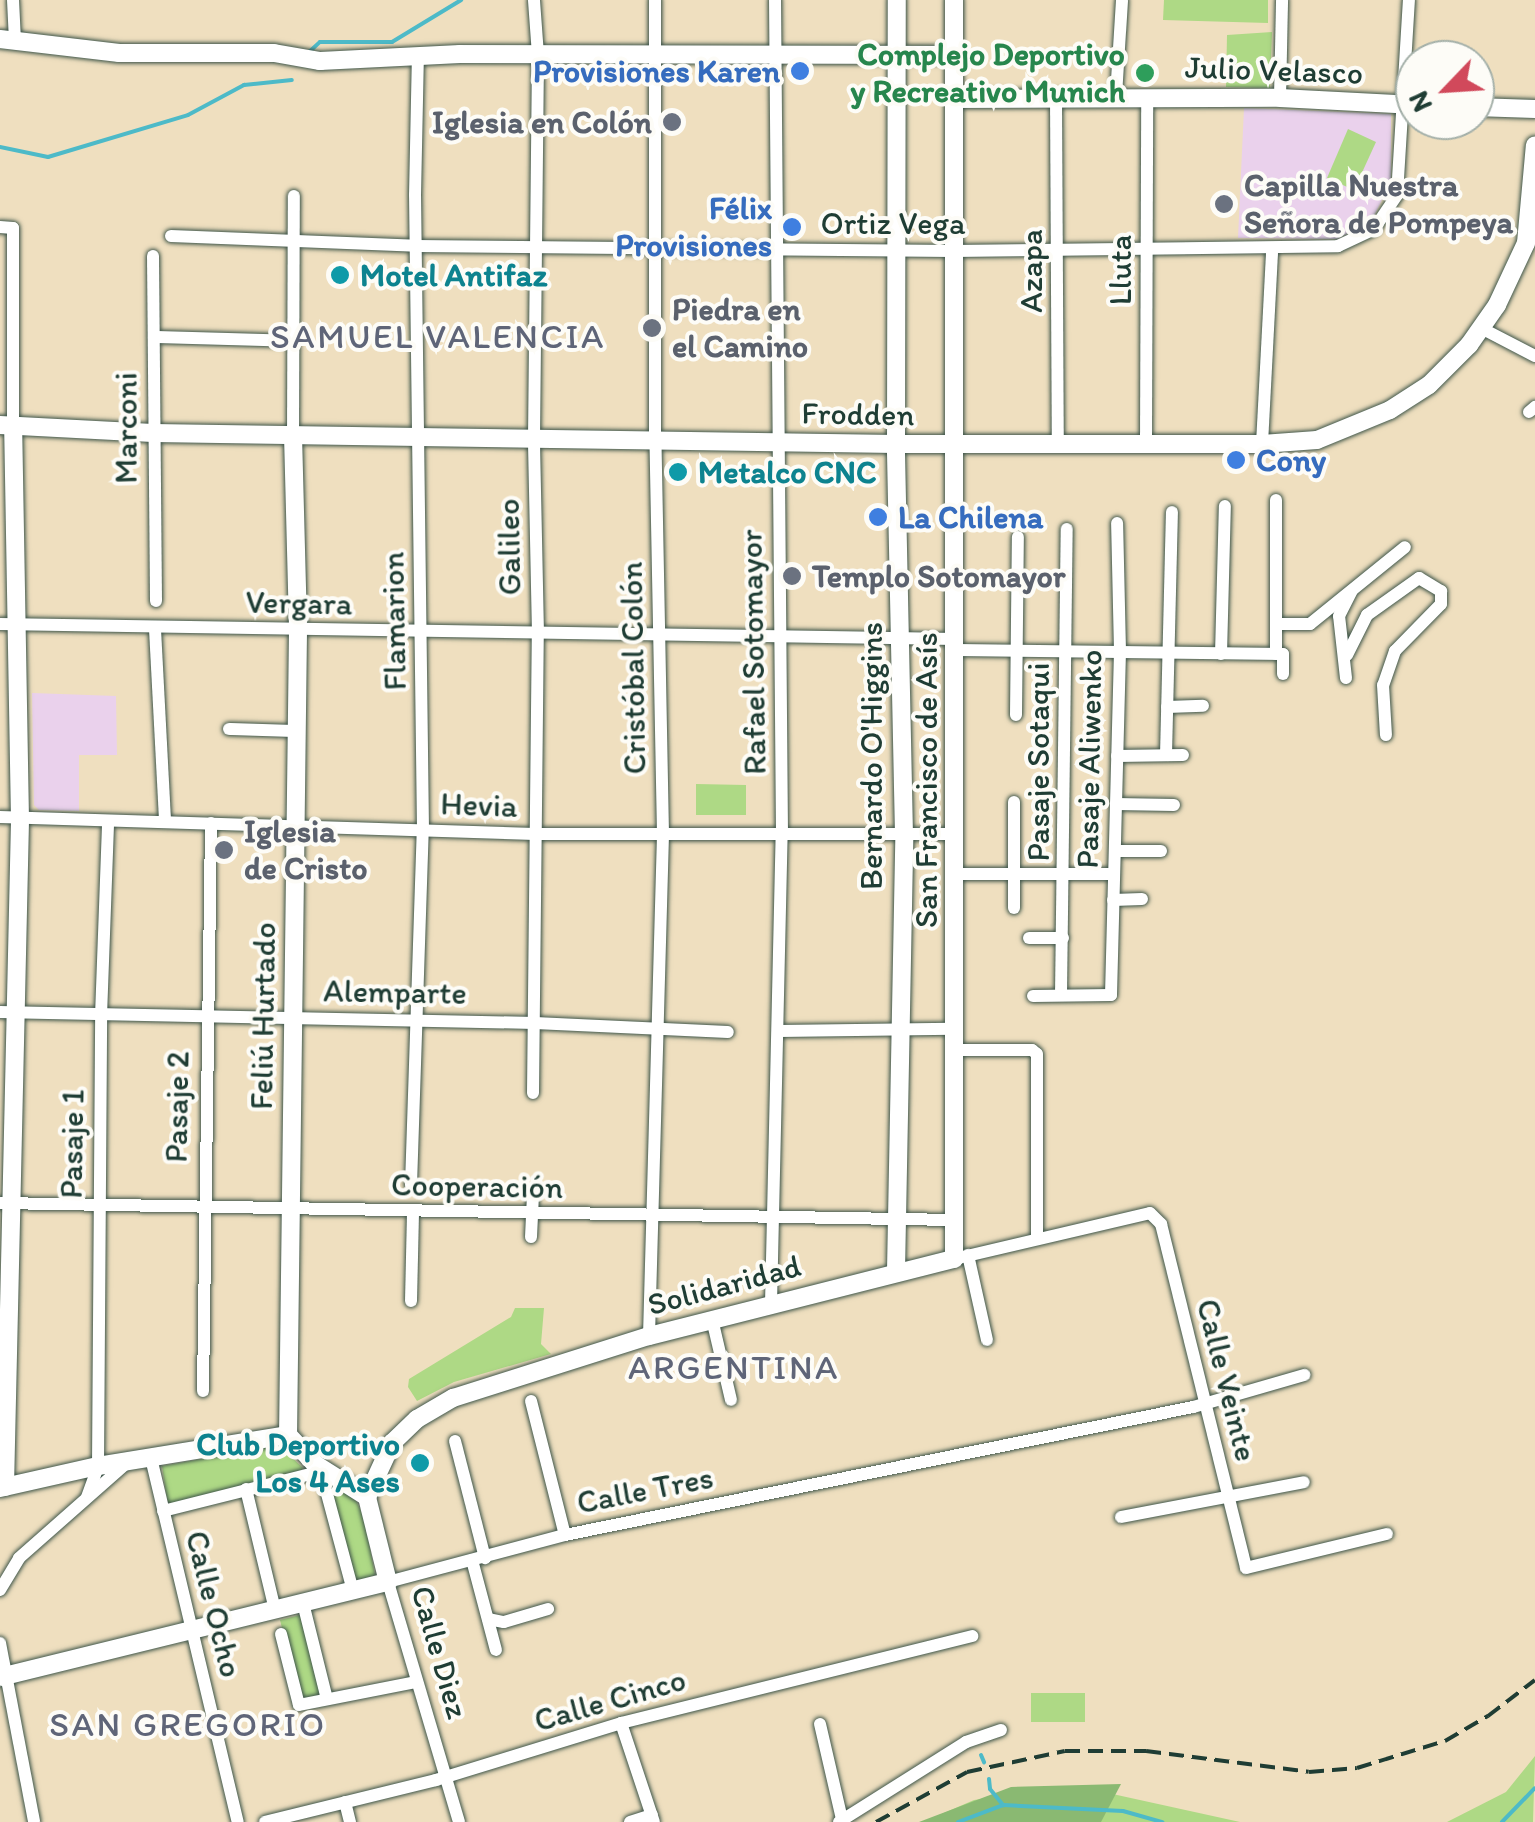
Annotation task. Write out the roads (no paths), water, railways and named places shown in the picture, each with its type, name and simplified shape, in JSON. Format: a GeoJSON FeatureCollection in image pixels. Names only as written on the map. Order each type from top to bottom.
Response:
{"type":"FeatureCollection","features":[{"type":"Feature","properties":{"kind":"main road","name":"Bernardo O'Higgins"},"geometry":{"type":"LineString","coordinates":[[896,0],[896,444],[903,638],[904,834],[897,1030],[896,1272]]}},
{"type":"Feature","properties":{"kind":"main road","name":"San Francisco de Asís"},"geometry":{"type":"LineString","coordinates":[[954,0],[957,874],[952,1220],[961,1257]]}},
{"type":"Feature","properties":{"kind":"main road"},"geometry":{"type":"LineString","coordinates":[[8,40],[119,53],[274,53],[320,61],[538,54],[954,55]]}},
{"type":"Feature","properties":{"kind":"main road","name":"Julio Velasco"},"geometry":{"type":"LineString","coordinates":[[952,100],[1147,96],[1395,104]]}},
{"type":"Feature","properties":{"kind":"main road"},"geometry":{"type":"LineString","coordinates":[[1495,108],[1535,109]]}},
{"type":"Feature","properties":{"kind":"main road","name":"Frodden"},"geometry":{"type":"LineString","coordinates":[[7,425],[153,433],[896,444],[1262,444],[1317,440],[1390,410],[1429,385],[1482,328],[1530,244],[1535,145]]}},
{"type":"Feature","properties":{"kind":"main road"},"geometry":{"type":"LineString","coordinates":[[7,425],[9,626],[20,820],[7,1013],[3,1488],[98,1466],[288,1436],[326,1470],[367,1497]]}},
{"type":"Feature","properties":{"kind":"main road","name":"Feliú Hurtado"},"geometry":{"type":"LineString","coordinates":[[288,1436],[298,630],[293,435]]}},
{"type":"Feature","properties":{"kind":"main road","name":"Solidaridad"},"geometry":{"type":"LineString","coordinates":[[367,1497],[392,1444],[434,1409],[490,1384],[712,1319],[961,1257]]}},
{"type":"Feature","properties":{"kind":"main road","name":"Calle Diez"},"geometry":{"type":"LineString","coordinates":[[367,1497],[388,1582]]}},
{"type":"Feature","properties":{"kind":"main road","name":"Calle Tres"},"geometry":{"type":"LineString","coordinates":[[3,1676],[388,1582]]}},
{"type":"Feature","properties":{"kind":"street"},"geometry":{"type":"LineString","coordinates":[[8,40],[14,0]]}},
{"type":"Feature","properties":{"kind":"street","name":"Galileo"},"geometry":{"type":"LineString","coordinates":[[533,1093],[538,634],[534,247],[538,54],[534,0]]}},
{"type":"Feature","properties":{"kind":"street","name":"Cristóbal Colón"},"geometry":{"type":"LineString","coordinates":[[649,1336],[663,834],[662,636],[655,441],[656,0]]}},
{"type":"Feature","properties":{"kind":"street","name":"Rafael Sotomayor"},"geometry":{"type":"LineString","coordinates":[[771,1304],[782,834],[775,0]]}},
{"type":"Feature","properties":{"kind":"street"},"geometry":{"type":"LineString","coordinates":[[1116,96],[1122,0]]}},
{"type":"Feature","properties":{"kind":"street"},"geometry":{"type":"LineString","coordinates":[[1280,98],[1282,0]]}},
{"type":"Feature","properties":{"kind":"street","name":"Ortiz Vega"},"geometry":{"type":"LineString","coordinates":[[1409,0],[1409,40]]}},
{"type":"Feature","properties":{"kind":"street","name":"Flamarion"},"geometry":{"type":"LineString","coordinates":[[412,1185],[422,830],[418,57]]}},
{"type":"Feature","properties":{"kind":"street","name":"Lluta"},"geometry":{"type":"LineString","coordinates":[[1146,444],[1147,96]]}},
{"type":"Feature","properties":{"kind":"street","name":"Azapa"},"geometry":{"type":"LineString","coordinates":[[1056,97],[1058,444]]}},
{"type":"Feature","properties":{"kind":"street","name":"Ortiz Vega"},"geometry":{"type":"LineString","coordinates":[[171,236],[416,246],[777,250],[1272,250],[1338,246],[1374,229],[1396,195],[1405,140]]}},
{"type":"Feature","properties":{"kind":"street","name":"Feliú Hurtado"},"geometry":{"type":"LineString","coordinates":[[293,435],[294,196]]}},
{"type":"Feature","properties":{"kind":"street"},"geometry":{"type":"LineString","coordinates":[[7,228],[7,425]]}},
{"type":"Feature","properties":{"kind":"street"},"geometry":{"type":"LineString","coordinates":[[1262,444],[1272,250]]}},
{"type":"Feature","properties":{"kind":"street","name":"Marconi"},"geometry":{"type":"LineString","coordinates":[[154,256],[156,600]]}},
{"type":"Feature","properties":{"kind":"street"},"geometry":{"type":"LineString","coordinates":[[1482,328],[1535,356]]}},
{"type":"Feature","properties":{"kind":"street"},"geometry":{"type":"LineString","coordinates":[[154,337],[293,341]]}},
{"type":"Feature","properties":{"kind":"street"},"geometry":{"type":"LineString","coordinates":[[1276,500],[1276,624],[1283,674]]}},
{"type":"Feature","properties":{"kind":"street"},"geometry":{"type":"LineString","coordinates":[[1222,654],[1225,506]]}},
{"type":"Feature","properties":{"kind":"street"},"geometry":{"type":"LineString","coordinates":[[1166,755],[1172,512]]}},
{"type":"Feature","properties":{"kind":"street","name":"Pasaje Aliwenko"},"geometry":{"type":"LineString","coordinates":[[1061,995],[1111,996],[1120,651],[1118,523]]}},
{"type":"Feature","properties":{"kind":"street","name":"Pasaje Sotaqui"},"geometry":{"type":"LineString","coordinates":[[1061,995],[1066,875],[1068,529]]}},
{"type":"Feature","properties":{"kind":"street"},"geometry":{"type":"LineString","coordinates":[[1016,715],[1018,537]]}},
{"type":"Feature","properties":{"kind":"street"},"geometry":{"type":"LineString","coordinates":[[1276,624],[1310,624],[1405,547]]}},
{"type":"Feature","properties":{"kind":"street"},"geometry":{"type":"LineString","coordinates":[[1346,655],[1367,615],[1419,578],[1441,592],[1440,604],[1395,652],[1383,685],[1386,735]]}},
{"type":"Feature","properties":{"kind":"street"},"geometry":{"type":"LineString","coordinates":[[1346,678],[1339,616],[1355,584]]}},
{"type":"Feature","properties":{"kind":"street","name":"Vergara"},"geometry":{"type":"LineString","coordinates":[[9,626],[903,638],[1018,650],[1280,654]]}},
{"type":"Feature","properties":{"kind":"street"},"geometry":{"type":"LineString","coordinates":[[155,628],[165,822]]}},
{"type":"Feature","properties":{"kind":"street"},"geometry":{"type":"LineString","coordinates":[[1167,707],[1203,706]]}},
{"type":"Feature","properties":{"kind":"street"},"geometry":{"type":"LineString","coordinates":[[229,729],[296,731]]}},
{"type":"Feature","properties":{"kind":"street"},"geometry":{"type":"LineString","coordinates":[[1117,756],[1182,755]]}},
{"type":"Feature","properties":{"kind":"street"},"geometry":{"type":"LineString","coordinates":[[1014,802],[1014,908]]}},
{"type":"Feature","properties":{"kind":"street"},"geometry":{"type":"LineString","coordinates":[[1116,804],[1174,804]]}},
{"type":"Feature","properties":{"kind":"street","name":"Hevia"},"geometry":{"type":"LineString","coordinates":[[0,817],[534,834],[957,834]]}},
{"type":"Feature","properties":{"kind":"street","name":"Pasaje 1"},"geometry":{"type":"LineString","coordinates":[[87,1497],[98,1466],[101,1016],[108,822]]}},
{"type":"Feature","properties":{"kind":"street","name":"Pasaje 2"},"geometry":{"type":"LineString","coordinates":[[203,1392],[205,1015],[211,823]]}},
{"type":"Feature","properties":{"kind":"street"},"geometry":{"type":"LineString","coordinates":[[1114,852],[1161,851]]}},
{"type":"Feature","properties":{"kind":"street"},"geometry":{"type":"LineString","coordinates":[[957,874],[1114,874]]}},
{"type":"Feature","properties":{"kind":"street"},"geometry":{"type":"LineString","coordinates":[[1113,900],[1142,900]]}},
{"type":"Feature","properties":{"kind":"street"},"geometry":{"type":"LineString","coordinates":[[1029,938],[1063,938]]}},
{"type":"Feature","properties":{"kind":"street"},"geometry":{"type":"LineString","coordinates":[[1033,996],[1061,995]]}},
{"type":"Feature","properties":{"kind":"street","name":"Alemparte"},"geometry":{"type":"LineString","coordinates":[[7,1013],[535,1023],[728,1032]]}},
{"type":"Feature","properties":{"kind":"street"},"geometry":{"type":"LineString","coordinates":[[779,1031],[953,1029]]}},
{"type":"Feature","properties":{"kind":"street"},"geometry":{"type":"LineString","coordinates":[[953,1050],[1032,1050],[1037,1054],[1037,1238]]}},
{"type":"Feature","properties":{"kind":"street"},"geometry":{"type":"LineString","coordinates":[[531,1238],[533,1194]]}},
{"type":"Feature","properties":{"kind":"street","name":"Cooperación"},"geometry":{"type":"LineString","coordinates":[[6,1204],[952,1220]]}},
{"type":"Feature","properties":{"kind":"street","name":"Solidaridad"},"geometry":{"type":"LineString","coordinates":[[961,1257],[1146,1211]]}},
{"type":"Feature","properties":{"kind":"street","name":"Calle Veinte"},"geometry":{"type":"LineString","coordinates":[[1146,1211],[1161,1224],[1246,1568],[1387,1534]]}},
{"type":"Feature","properties":{"kind":"street"},"geometry":{"type":"LineString","coordinates":[[412,1301],[413,1212]]}},
{"type":"Feature","properties":{"kind":"street"},"geometry":{"type":"LineString","coordinates":[[961,1257],[987,1340]]}},
{"type":"Feature","properties":{"kind":"street"},"geometry":{"type":"LineString","coordinates":[[712,1319],[731,1400]]}},
{"type":"Feature","properties":{"kind":"street","name":"Calle Tres"},"geometry":{"type":"LineString","coordinates":[[388,1582],[565,1535],[1015,1446],[1206,1403],[1304,1375]]}},
{"type":"Feature","properties":{"kind":"street"},"geometry":{"type":"LineString","coordinates":[[531,1401],[565,1535]]}},
{"type":"Feature","properties":{"kind":"street"},"geometry":{"type":"LineString","coordinates":[[455,1442],[496,1650]]}},
{"type":"Feature","properties":{"kind":"street","name":"Calle Ocho"},"geometry":{"type":"LineString","coordinates":[[151,1458],[238,1822]]}},
{"type":"Feature","properties":{"kind":"street"},"geometry":{"type":"LineString","coordinates":[[0,1590],[19,1558],[130,1461]]}},
{"type":"Feature","properties":{"kind":"street"},"geometry":{"type":"LineString","coordinates":[[163,1511],[326,1470],[324,1479],[353,1591]]}},
{"type":"Feature","properties":{"kind":"street"},"geometry":{"type":"LineString","coordinates":[[1121,1517],[1304,1482]]}},
{"type":"Feature","properties":{"kind":"street"},"geometry":{"type":"LineString","coordinates":[[246,1489],[275,1610]]}},
{"type":"Feature","properties":{"kind":"street","name":"Calle Diez"},"geometry":{"type":"LineString","coordinates":[[388,1582],[459,1822]]}},
{"type":"Feature","properties":{"kind":"street"},"geometry":{"type":"LineString","coordinates":[[303,1603],[328,1699]]}},
{"type":"Feature","properties":{"kind":"street"},"geometry":{"type":"LineString","coordinates":[[488,1620],[504,1622],[548,1609]]}},
{"type":"Feature","properties":{"kind":"street"},"geometry":{"type":"LineString","coordinates":[[281,1634],[299,1705],[416,1682]]}},
{"type":"Feature","properties":{"kind":"street","name":"Calle Cinco"},"geometry":{"type":"LineString","coordinates":[[265,1822],[446,1777],[621,1724],[972,1636]]}},
{"type":"Feature","properties":{"kind":"street"},"geometry":{"type":"LineString","coordinates":[[0,1644],[3,1676],[34,1822]]}},
{"type":"Feature","properties":{"kind":"street"},"geometry":{"type":"LineString","coordinates":[[621,1724],[653,1819],[630,1822]]}},
{"type":"Feature","properties":{"kind":"street"},"geometry":{"type":"LineString","coordinates":[[820,1724],[840,1821],[966,1742],[1001,1730]]}},
{"type":"Feature","properties":{"kind":"street"},"geometry":{"type":"LineString","coordinates":[[345,1802],[350,1822]]}},
{"type":"Feature","properties":{"kind":"waterway"},"geometry":{"type":"LineString","coordinates":[[308,53],[320,42],[392,42],[461,0]]}},
{"type":"Feature","properties":{"kind":"waterway"},"geometry":{"type":"LineString","coordinates":[[0,147],[48,157],[188,115],[244,85],[292,80]]}},
{"type":"Feature","properties":{"kind":"waterway"},"geometry":{"type":"LineString","coordinates":[[981,1755],[984,1762]]}},
{"type":"Feature","properties":{"kind":"waterway"},"geometry":{"type":"LineString","coordinates":[[989,1779],[990,1789],[1003,1805]]}},
{"type":"Feature","properties":{"kind":"waterway"},"geometry":{"type":"LineString","coordinates":[[1502,1822],[1535,1788]]}},
{"type":"Feature","properties":{"kind":"waterway"},"geometry":{"type":"LineString","coordinates":[[958,1822],[1003,1805],[1123,1811],[1162,1822]]}},
{"type":"Feature","properties":{"kind":"railway"},"geometry":{"type":"LineString","coordinates":[[876,1822],[967,1772],[1065,1751],[1146,1751],[1309,1772],[1357,1768],[1445,1741],[1488,1716],[1535,1680]]}},
{"type":"Feature","properties":{"kind":"place","name":"Provisiones Karen"},"geometry":{"type":"Point","coordinates":[800,71]}},
{"type":"Feature","properties":{"kind":"place","name":"Complejo Deportivo y Recreativo Munich"},"geometry":{"type":"Point","coordinates":[1145,73]}},
{"type":"Feature","properties":{"kind":"place","name":"Iglesia en Colón"},"geometry":{"type":"Point","coordinates":[672,122]}},
{"type":"Feature","properties":{"kind":"place","name":"Capilla Nuestra Señora de Pompeya"},"geometry":{"type":"Point","coordinates":[1224,204]}},
{"type":"Feature","properties":{"kind":"place","name":"Félix Provisiones"},"geometry":{"type":"Point","coordinates":[792,227]}},
{"type":"Feature","properties":{"kind":"place","name":"Motel Antifaz"},"geometry":{"type":"Point","coordinates":[340,275]}},
{"type":"Feature","properties":{"kind":"place","name":"Piedra en el Camino"},"geometry":{"type":"Point","coordinates":[652,328]}},
{"type":"Feature","properties":{"kind":"place","name":"Cony"},"geometry":{"type":"Point","coordinates":[1236,460]}},
{"type":"Feature","properties":{"kind":"place","name":"Metalco CNC"},"geometry":{"type":"Point","coordinates":[678,472]}},
{"type":"Feature","properties":{"kind":"place","name":"La Chilena"},"geometry":{"type":"Point","coordinates":[878,517]}},
{"type":"Feature","properties":{"kind":"place","name":"Templo Sotomayor"},"geometry":{"type":"Point","coordinates":[792,576]}},
{"type":"Feature","properties":{"kind":"place","name":"Iglesia de Cristo"},"geometry":{"type":"Point","coordinates":[224,850]}},
{"type":"Feature","properties":{"kind":"place","name":"Club Deportivo Los 4 Ases"},"geometry":{"type":"Point","coordinates":[420,1463]}},
{"type":"Feature","properties":{"kind":"district","name":"SAMUEL VALENCIA"},"geometry":{"type":"Point","coordinates":[438,336]}},
{"type":"Feature","properties":{"kind":"district","name":"ARGENTINA"},"geometry":{"type":"Point","coordinates":[734,1367]}},
{"type":"Feature","properties":{"kind":"district","name":"SAN GREGORIO"},"geometry":{"type":"Point","coordinates":[188,1724]}}]}
